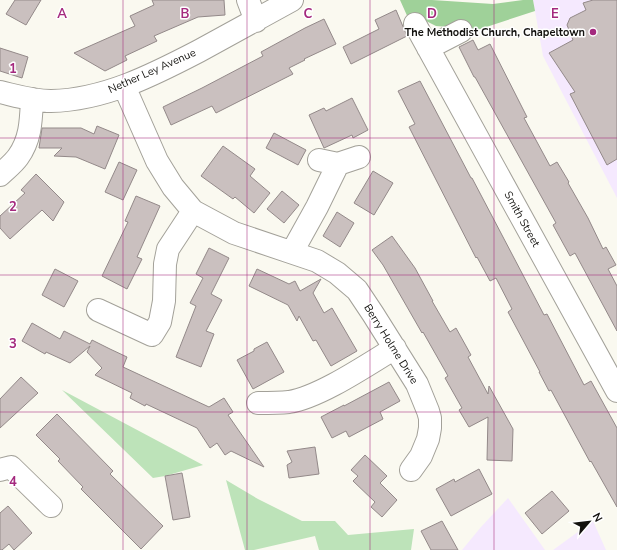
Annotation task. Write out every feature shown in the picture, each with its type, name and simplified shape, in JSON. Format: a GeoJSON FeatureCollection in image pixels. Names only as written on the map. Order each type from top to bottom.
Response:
{"type":"FeatureCollection","features":[{"type":"Feature","properties":{"kind":"street"},"geometry":{"type":"LineString","coordinates":[[248,0],[256,21]]}},
{"type":"Feature","properties":{"kind":"street","name":"Nether Ley Avenue"},"geometry":{"type":"LineString","coordinates":[[0,92],[32,99],[50,101],[74,99],[100,94],[124,86],[173,64],[256,21],[292,0]]}},
{"type":"Feature","properties":{"kind":"street","name":"Smith Street"},"geometry":{"type":"LineString","coordinates":[[415,24],[617,391]]}},
{"type":"Feature","properties":{"kind":"street"},"geometry":{"type":"LineString","coordinates":[[428,48],[461,31]]}},
{"type":"Feature","properties":{"kind":"street","name":"Berry Holme Drive"},"geometry":{"type":"LineString","coordinates":[[124,86],[156,161],[193,211],[234,233],[317,261],[337,273],[357,290],[374,314],[417,384],[430,418],[428,439],[421,456],[411,470]]}},
{"type":"Feature","properties":{"kind":"street"},"geometry":{"type":"LineString","coordinates":[[0,175],[18,158],[26,144],[31,127],[32,99]]}},
{"type":"Feature","properties":{"kind":"street"},"geometry":{"type":"LineString","coordinates":[[292,252],[317,207],[329,162],[359,157]]}},
{"type":"Feature","properties":{"kind":"street"},"geometry":{"type":"LineString","coordinates":[[98,310],[152,335],[160,322],[164,302],[165,264],[168,249],[193,211]]}},
{"type":"Feature","properties":{"kind":"street"},"geometry":{"type":"LineString","coordinates":[[258,403],[289,402],[305,397],[327,388],[395,348]]}},
{"type":"Feature","properties":{"kind":"street"},"geometry":{"type":"LineString","coordinates":[[0,470],[11,467],[51,506]]}},
{"type":"Feature","properties":{"kind":"shaded area"},"geometry":{"type":"Polygon","coordinates":[[[533,0],[617,0],[617,198],[543,56],[533,0]]]}},
{"type":"Feature","properties":{"kind":"shaded area"},"geometry":{"type":"Polygon","coordinates":[[[508,498],[545,550],[462,550],[481,527],[508,498]]]}},
{"type":"Feature","properties":{"kind":"shaded area"},"geometry":{"type":"Polygon","coordinates":[[[593,521],[606,550],[553,550],[593,521]]]}},
{"type":"Feature","properties":{"kind":"green space"},"geometry":{"type":"Polygon","coordinates":[[[400,0],[432,0],[493,4],[533,0],[535,11],[471,32],[464,21],[449,27],[436,26],[424,20],[409,20],[400,0]]]}},
{"type":"Feature","properties":{"kind":"green space"},"geometry":{"type":"Polygon","coordinates":[[[62,390],[203,465],[153,478],[62,390]]]}},
{"type":"Feature","properties":{"kind":"green space"},"geometry":{"type":"Polygon","coordinates":[[[226,480],[258,499],[302,521],[335,521],[348,535],[414,529],[411,550],[319,550],[315,536],[254,550],[245,550],[226,480]]]}},
{"type":"Feature","properties":{"kind":"building"},"geometry":{"type":"Polygon","coordinates":[[[15,0],[41,0],[26,25],[6,14],[15,0]]]}},
{"type":"Feature","properties":{"kind":"building"},"geometry":{"type":"Polygon","coordinates":[[[152,0],[224,0],[225,15],[198,17],[154,36],[157,41],[125,56],[127,60],[105,71],[74,53],[135,26],[130,16],[154,5],[152,0]]]}},
{"type":"Feature","properties":{"kind":"building"},"geometry":{"type":"Polygon","coordinates":[[[593,0],[617,0],[617,159],[607,165],[570,94],[575,92],[549,53],[573,40],[567,25],[570,18],[586,10],[583,3],[593,0]]]}},
{"type":"Feature","properties":{"kind":"building"},"geometry":{"type":"Polygon","coordinates":[[[396,10],[407,36],[351,64],[343,47],[379,29],[375,20],[396,10]]]}},
{"type":"Feature","properties":{"kind":"building"},"geometry":{"type":"Polygon","coordinates":[[[324,19],[336,44],[289,68],[293,74],[216,113],[212,106],[171,125],[163,107],[263,56],[261,52],[324,19]]]}},
{"type":"Feature","properties":{"kind":"building"},"geometry":{"type":"Polygon","coordinates":[[[473,40],[478,50],[490,44],[527,117],[524,118],[550,166],[557,162],[569,182],[568,183],[588,218],[603,249],[606,247],[616,265],[608,269],[617,286],[617,331],[575,253],[570,256],[553,225],[556,223],[474,77],[459,47],[473,40]]]}},
{"type":"Feature","properties":{"kind":"building"},"geometry":{"type":"Polygon","coordinates":[[[0,48],[28,57],[22,78],[0,71],[0,48]]]}},
{"type":"Feature","properties":{"kind":"building"},"geometry":{"type":"Polygon","coordinates":[[[420,81],[544,315],[547,314],[584,385],[591,381],[617,428],[617,507],[591,461],[590,462],[551,390],[549,391],[508,312],[512,309],[496,278],[490,281],[477,257],[476,258],[409,127],[415,124],[398,91],[420,81]]]}},
{"type":"Feature","properties":{"kind":"building"},"geometry":{"type":"Polygon","coordinates":[[[352,98],[368,130],[353,138],[352,135],[324,148],[309,115],[324,108],[326,111],[352,98]]]}},
{"type":"Feature","properties":{"kind":"building"},"geometry":{"type":"Polygon","coordinates":[[[97,126],[119,135],[105,169],[76,157],[54,156],[62,148],[39,148],[42,128],[81,128],[94,134],[97,126]]]}},
{"type":"Feature","properties":{"kind":"building"},"geometry":{"type":"Polygon","coordinates":[[[274,133],[306,150],[298,165],[266,148],[274,133]]]}},
{"type":"Feature","properties":{"kind":"building"},"geometry":{"type":"Polygon","coordinates":[[[223,146],[255,169],[250,176],[270,193],[254,213],[235,197],[233,199],[201,176],[223,146]]]}},
{"type":"Feature","properties":{"kind":"building"},"geometry":{"type":"Polygon","coordinates":[[[119,162],[137,170],[123,200],[105,192],[119,162]]]}},
{"type":"Feature","properties":{"kind":"building"},"geometry":{"type":"Polygon","coordinates":[[[373,171],[393,183],[374,215],[354,203],[373,171]]]}},
{"type":"Feature","properties":{"kind":"building"},"geometry":{"type":"Polygon","coordinates":[[[36,174],[64,202],[53,221],[42,210],[10,239],[0,228],[0,216],[25,193],[21,190],[36,174]]]}},
{"type":"Feature","properties":{"kind":"building"},"geometry":{"type":"Polygon","coordinates":[[[282,191],[299,205],[284,223],[267,209],[282,191]]]}},
{"type":"Feature","properties":{"kind":"building"},"geometry":{"type":"Polygon","coordinates":[[[136,196],[160,206],[137,257],[142,259],[127,289],[102,276],[128,222],[125,221],[136,196]]]}},
{"type":"Feature","properties":{"kind":"building"},"geometry":{"type":"Polygon","coordinates":[[[337,212],[354,223],[340,247],[323,236],[337,212]]]}},
{"type":"Feature","properties":{"kind":"building"},"geometry":{"type":"Polygon","coordinates":[[[392,236],[415,268],[450,332],[456,328],[471,355],[468,357],[488,394],[489,386],[513,429],[512,461],[487,460],[488,417],[469,427],[459,410],[462,408],[445,378],[448,376],[383,265],[372,250],[392,236]]]}},
{"type":"Feature","properties":{"kind":"building"},"geometry":{"type":"Polygon","coordinates":[[[209,248],[229,258],[211,294],[222,300],[206,331],[214,334],[201,367],[176,357],[196,306],[190,303],[203,278],[196,274],[209,248]]]}},
{"type":"Feature","properties":{"kind":"building"},"geometry":{"type":"Polygon","coordinates":[[[55,269],[78,281],[64,307],[42,295],[55,269]]]}},
{"type":"Feature","properties":{"kind":"building"},"geometry":{"type":"Polygon","coordinates":[[[257,269],[289,284],[295,281],[300,291],[321,279],[313,293],[324,313],[332,308],[357,351],[331,366],[316,340],[313,341],[299,316],[297,321],[288,305],[249,286],[257,269]]]}},
{"type":"Feature","properties":{"kind":"building"},"geometry":{"type":"Polygon","coordinates":[[[32,323],[60,339],[64,331],[90,344],[92,340],[127,357],[123,367],[209,407],[224,398],[233,412],[228,415],[264,467],[231,451],[225,455],[217,443],[210,448],[197,428],[146,404],[145,406],[130,398],[132,393],[95,375],[102,368],[87,352],[90,346],[70,363],[46,352],[45,354],[22,341],[32,323]]]}},
{"type":"Feature","properties":{"kind":"building"},"geometry":{"type":"Polygon","coordinates":[[[267,342],[284,372],[253,389],[237,360],[267,342]]]}},
{"type":"Feature","properties":{"kind":"building"},"geometry":{"type":"Polygon","coordinates":[[[21,377],[38,393],[0,428],[0,399],[21,377]]]}},
{"type":"Feature","properties":{"kind":"building"},"geometry":{"type":"Polygon","coordinates":[[[389,382],[400,401],[380,412],[383,419],[349,437],[346,431],[332,438],[321,417],[389,382]]]}},
{"type":"Feature","properties":{"kind":"building"},"geometry":{"type":"Polygon","coordinates":[[[57,414],[113,471],[110,474],[163,526],[141,549],[81,489],[83,487],[58,461],[60,459],[36,435],[57,414]]]}},
{"type":"Feature","properties":{"kind":"building"},"geometry":{"type":"Polygon","coordinates":[[[315,447],[319,474],[289,478],[287,465],[292,462],[287,451],[315,447]]]}},
{"type":"Feature","properties":{"kind":"building"},"geometry":{"type":"Polygon","coordinates":[[[365,455],[387,476],[380,483],[397,500],[382,517],[371,507],[375,502],[353,481],[358,476],[351,470],[365,455]]]}},
{"type":"Feature","properties":{"kind":"building"},"geometry":{"type":"Polygon","coordinates":[[[479,469],[492,494],[451,516],[436,489],[454,479],[455,482],[479,469]]]}},
{"type":"Feature","properties":{"kind":"building"},"geometry":{"type":"Polygon","coordinates":[[[182,473],[190,517],[173,520],[165,476],[182,473]]]}},
{"type":"Feature","properties":{"kind":"building"},"geometry":{"type":"Polygon","coordinates":[[[552,491],[569,511],[542,534],[525,513],[552,491]]]}},
{"type":"Feature","properties":{"kind":"building"},"geometry":{"type":"Polygon","coordinates":[[[8,506],[32,533],[14,550],[9,544],[0,550],[0,513],[8,506]]]}},
{"type":"Feature","properties":{"kind":"building"},"geometry":{"type":"Polygon","coordinates":[[[442,521],[458,550],[431,550],[421,531],[442,521]]]}},
{"type":"Feature","properties":{"kind":"place","name":"The Methodist Church, Chapeltown"},"geometry":{"type":"Point","coordinates":[593,32]}}]}
